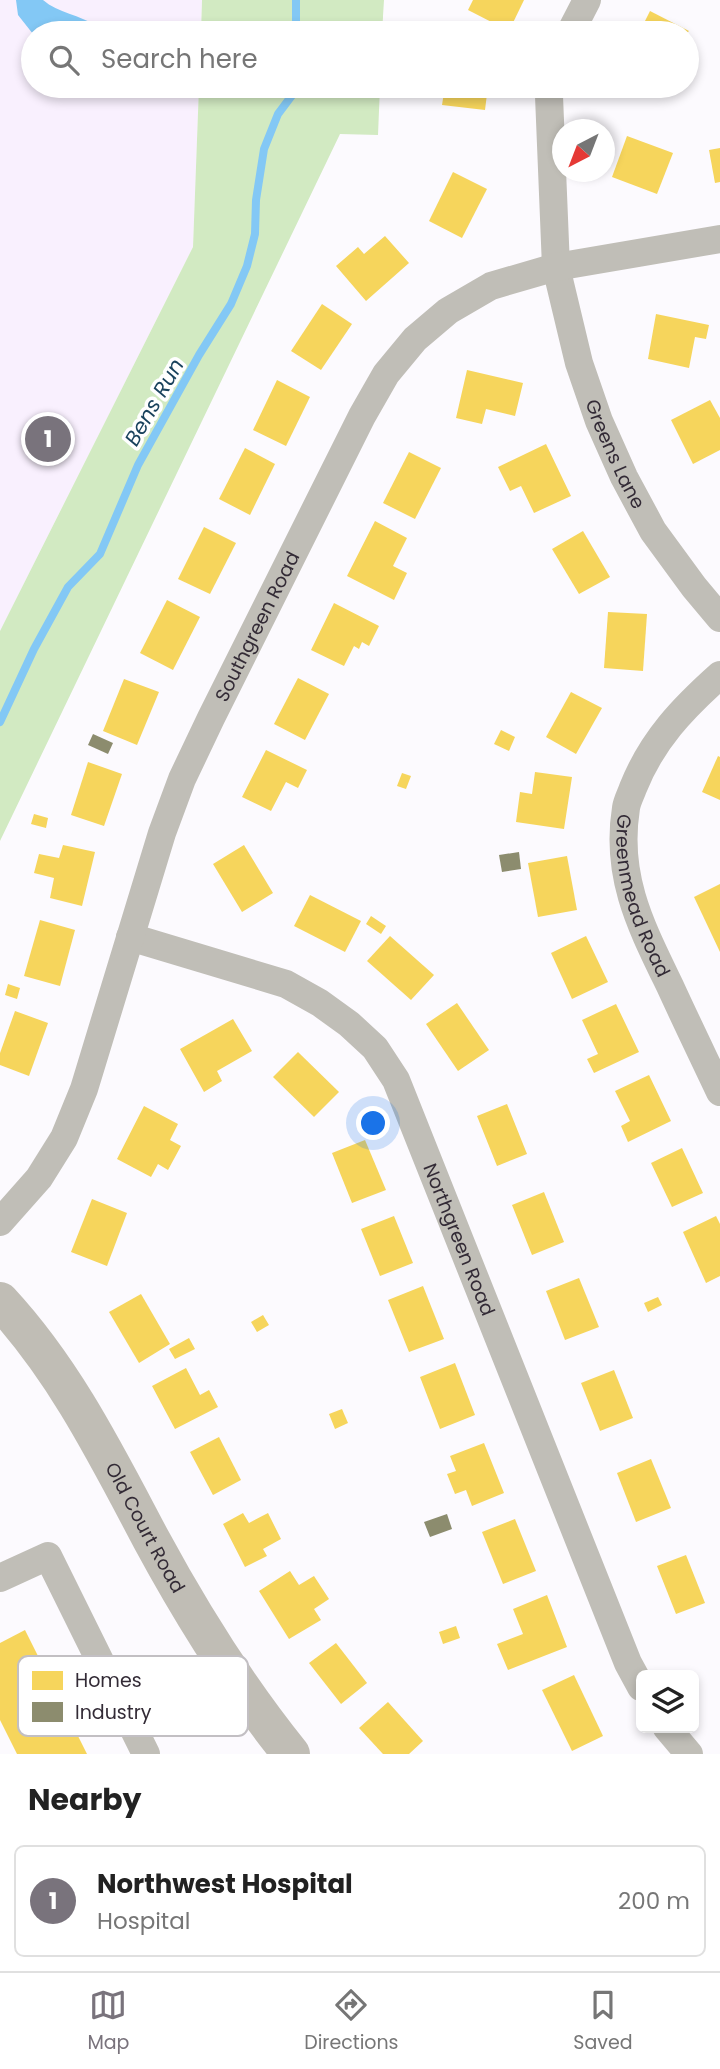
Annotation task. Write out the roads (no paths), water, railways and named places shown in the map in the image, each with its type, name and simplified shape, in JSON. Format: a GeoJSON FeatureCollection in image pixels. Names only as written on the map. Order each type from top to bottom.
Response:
{"type":"FeatureCollection","features":[{"type":"Feature","properties":{"kind":"main road","name":"Old Court Road"},"geometry":{"type":"LineString","coordinates":[[0,1301],[24,1327],[67,1387],[219,1656]]}},
{"type":"Feature","properties":{"kind":"main road","name":"Old Court Road"},"geometry":{"type":"LineString","coordinates":[[248,1699],[290,1754]]}},
{"type":"Feature","properties":{"kind":"street"},"geometry":{"type":"LineString","coordinates":[[576,21],[587,0]]}},
{"type":"Feature","properties":{"kind":"street","name":"Greens Lane"},"geometry":{"type":"LineString","coordinates":[[549,98],[556,267],[579,363],[599,421],[624,477],[653,531],[720,618]]}},
{"type":"Feature","properties":{"kind":"street","name":"Southgreen Road"},"geometry":{"type":"LineString","coordinates":[[0,1222],[39,1178],[64,1138],[84,1089],[162,833],[183,779],[350,440],[386,374],[415,339],[448,311],[491,286],[556,267],[720,239]]}},
{"type":"Feature","properties":{"kind":"street","name":"Greenmead Road"},"geometry":{"type":"LineString","coordinates":[[720,675],[685,706],[657,741],[639,773],[626,806],[624,847],[627,884],[637,916],[720,1092]]}},
{"type":"Feature","properties":{"kind":"street","name":"Northgreen Road"},"geometry":{"type":"LineString","coordinates":[[130,937],[286,984],[320,1003],[349,1024],[375,1048],[396,1080],[636,1677]]}},
{"type":"Feature","properties":{"kind":"street"},"geometry":{"type":"LineString","coordinates":[[0,1578],[48,1556],[97,1656]]}},
{"type":"Feature","properties":{"kind":"street"},"geometry":{"type":"LineString","coordinates":[[671,1733],[689,1754]]}},
{"type":"Feature","properties":{"kind":"street"},"geometry":{"type":"LineString","coordinates":[[137,1736],[146,1754]]}},
{"type":"Feature","properties":{"kind":"water"},"geometry":{"type":"Polygon","coordinates":[[[16,0],[43,0],[55,8],[88,21],[23,21],[18,15],[16,0]]]}},
{"type":"Feature","properties":{"kind":"waterway","name":"Bens Run"},"geometry":{"type":"LineString","coordinates":[[296,0],[296,21]]}},
{"type":"Feature","properties":{"kind":"waterway","name":"Bens Run"},"geometry":{"type":"LineString","coordinates":[[0,722],[34,649],[68,587],[100,554],[138,465],[199,355],[231,304],[247,266],[255,234],[256,200],[264,149],[278,114],[290,98]]}},
{"type":"Feature","properties":{"kind":"place","name":"Northwest Hospital"},"geometry":{"type":"Point","coordinates":[48,439]}}]}
